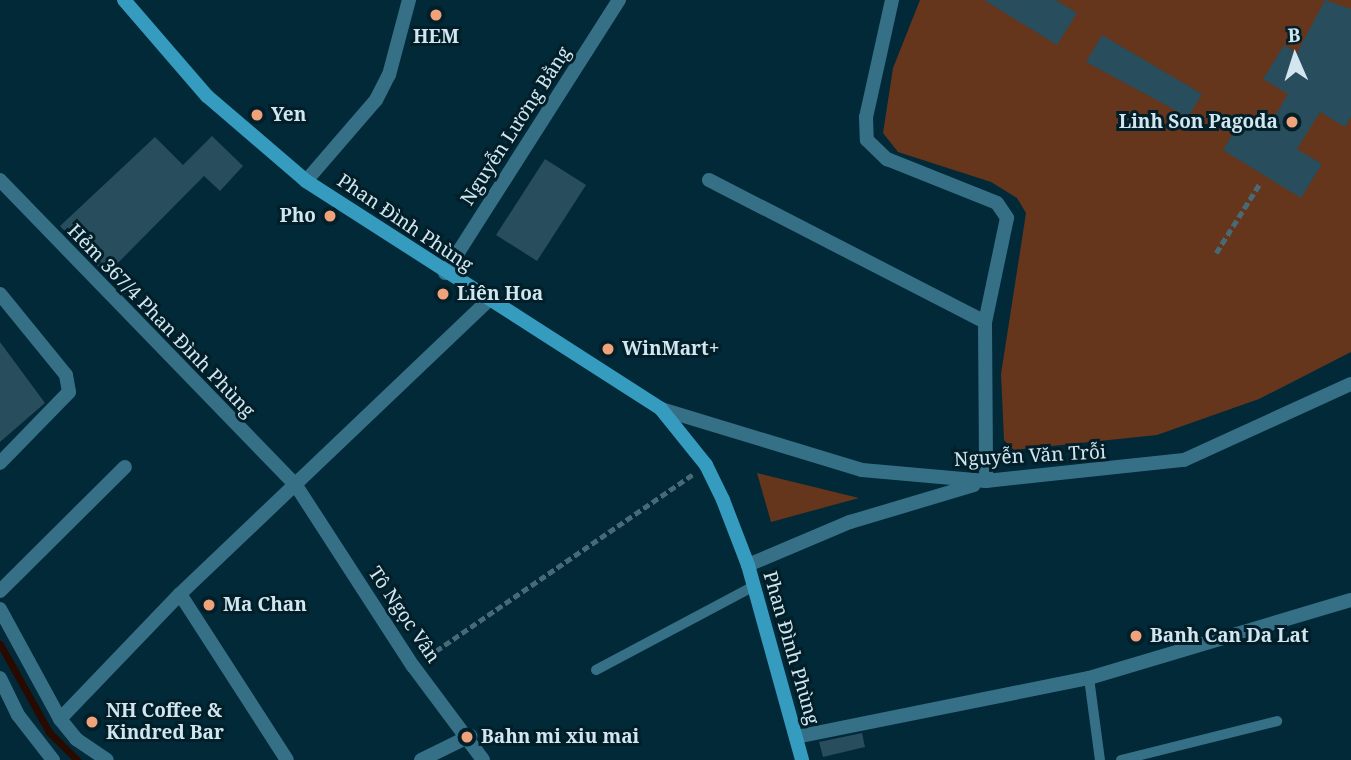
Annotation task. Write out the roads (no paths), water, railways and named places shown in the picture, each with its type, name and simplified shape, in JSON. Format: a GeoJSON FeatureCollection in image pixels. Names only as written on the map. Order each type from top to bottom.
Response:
{"type":"FeatureCollection","features":[{"type":"Feature","properties":{"kind":"main road","name":"Phan Đình Phùng"},"geometry":{"type":"LineString","coordinates":[[124,0],[216,105],[306,181],[488,301],[661,409],[706,465],[748,565],[802,760]]}},
{"type":"Feature","properties":{"kind":"street"},"geometry":{"type":"LineString","coordinates":[[306,181],[376,100],[389,75],[409,0]]}},
{"type":"Feature","properties":{"kind":"street","name":"Nguyễn Lương Bằng"},"geometry":{"type":"LineString","coordinates":[[445,272],[619,0]]}},
{"type":"Feature","properties":{"kind":"street"},"geometry":{"type":"LineString","coordinates":[[748,565],[850,522],[986,481],[985,322],[1007,218],[997,203],[887,159],[867,140],[866,117],[892,0]]}},
{"type":"Feature","properties":{"kind":"street","name":"Hẻm 367/4 Phan Đình Phùng"},"geometry":{"type":"LineString","coordinates":[[0,180],[297,487]]}},
{"type":"Feature","properties":{"kind":"street"},"geometry":{"type":"LineString","coordinates":[[709,180],[985,322]]}},
{"type":"Feature","properties":{"kind":"street"},"geometry":{"type":"LineString","coordinates":[[0,294],[66,375],[69,392],[0,463]]}},
{"type":"Feature","properties":{"kind":"street"},"geometry":{"type":"LineString","coordinates":[[60,719],[180,594],[297,487],[488,301]]}},
{"type":"Feature","properties":{"kind":"street","name":"Nguyễn Văn Trỗi"},"geometry":{"type":"LineString","coordinates":[[661,409],[862,470],[986,481],[1184,460],[1351,384]]}},
{"type":"Feature","properties":{"kind":"street"},"geometry":{"type":"LineString","coordinates":[[0,591],[125,467]]}},
{"type":"Feature","properties":{"kind":"street","name":"Tô Ngọc Vân"},"geometry":{"type":"LineString","coordinates":[[297,487],[413,666],[470,736],[483,760]]}},
{"type":"Feature","properties":{"kind":"street"},"geometry":{"type":"LineString","coordinates":[[180,594],[287,760]]}},
{"type":"Feature","properties":{"kind":"street"},"geometry":{"type":"LineString","coordinates":[[796,737],[1089,678],[1351,600]]}},
{"type":"Feature","properties":{"kind":"street"},"geometry":{"type":"LineString","coordinates":[[0,609],[60,719],[76,739],[107,760]]}},
{"type":"Feature","properties":{"kind":"street"},"geometry":{"type":"LineString","coordinates":[[0,678],[18,715],[53,760]]}},
{"type":"Feature","properties":{"kind":"street"},"geometry":{"type":"LineString","coordinates":[[421,760],[470,736]]}},
{"type":"Feature","properties":{"kind":"lane"},"geometry":{"type":"LineString","coordinates":[[596,670],[754,586]]}},
{"type":"Feature","properties":{"kind":"lane"},"geometry":{"type":"LineString","coordinates":[[1089,678],[1100,760]]}},
{"type":"Feature","properties":{"kind":"lane"},"geometry":{"type":"LineString","coordinates":[[1121,760],[1277,721]]}},
{"type":"Feature","properties":{"kind":"waterway"},"geometry":{"type":"LineString","coordinates":[[0,644],[49,732],[77,760]]}},
{"type":"Feature","properties":{"kind":"place","name":"HEM"},"geometry":{"type":"Point","coordinates":[436,15]}},
{"type":"Feature","properties":{"kind":"place","name":"Yen"},"geometry":{"type":"Point","coordinates":[257,115]}},
{"type":"Feature","properties":{"kind":"place","name":"Linh Son Pagoda"},"geometry":{"type":"Point","coordinates":[1292,122]}},
{"type":"Feature","properties":{"kind":"place","name":"Pho"},"geometry":{"type":"Point","coordinates":[330,216]}},
{"type":"Feature","properties":{"kind":"place","name":"Liên Hoa"},"geometry":{"type":"Point","coordinates":[443,294]}},
{"type":"Feature","properties":{"kind":"place","name":"WinMart+"},"geometry":{"type":"Point","coordinates":[608,349]}},
{"type":"Feature","properties":{"kind":"place","name":"Ma Chan"},"geometry":{"type":"Point","coordinates":[209,605]}},
{"type":"Feature","properties":{"kind":"place","name":"Banh Can Da Lat"},"geometry":{"type":"Point","coordinates":[1136,636]}},
{"type":"Feature","properties":{"kind":"place","name":"NH Coffee & Kindred Bar"},"geometry":{"type":"Point","coordinates":[92,722]}},
{"type":"Feature","properties":{"kind":"place","name":"Bahn mi xiu mai"},"geometry":{"type":"Point","coordinates":[467,737]}}]}
